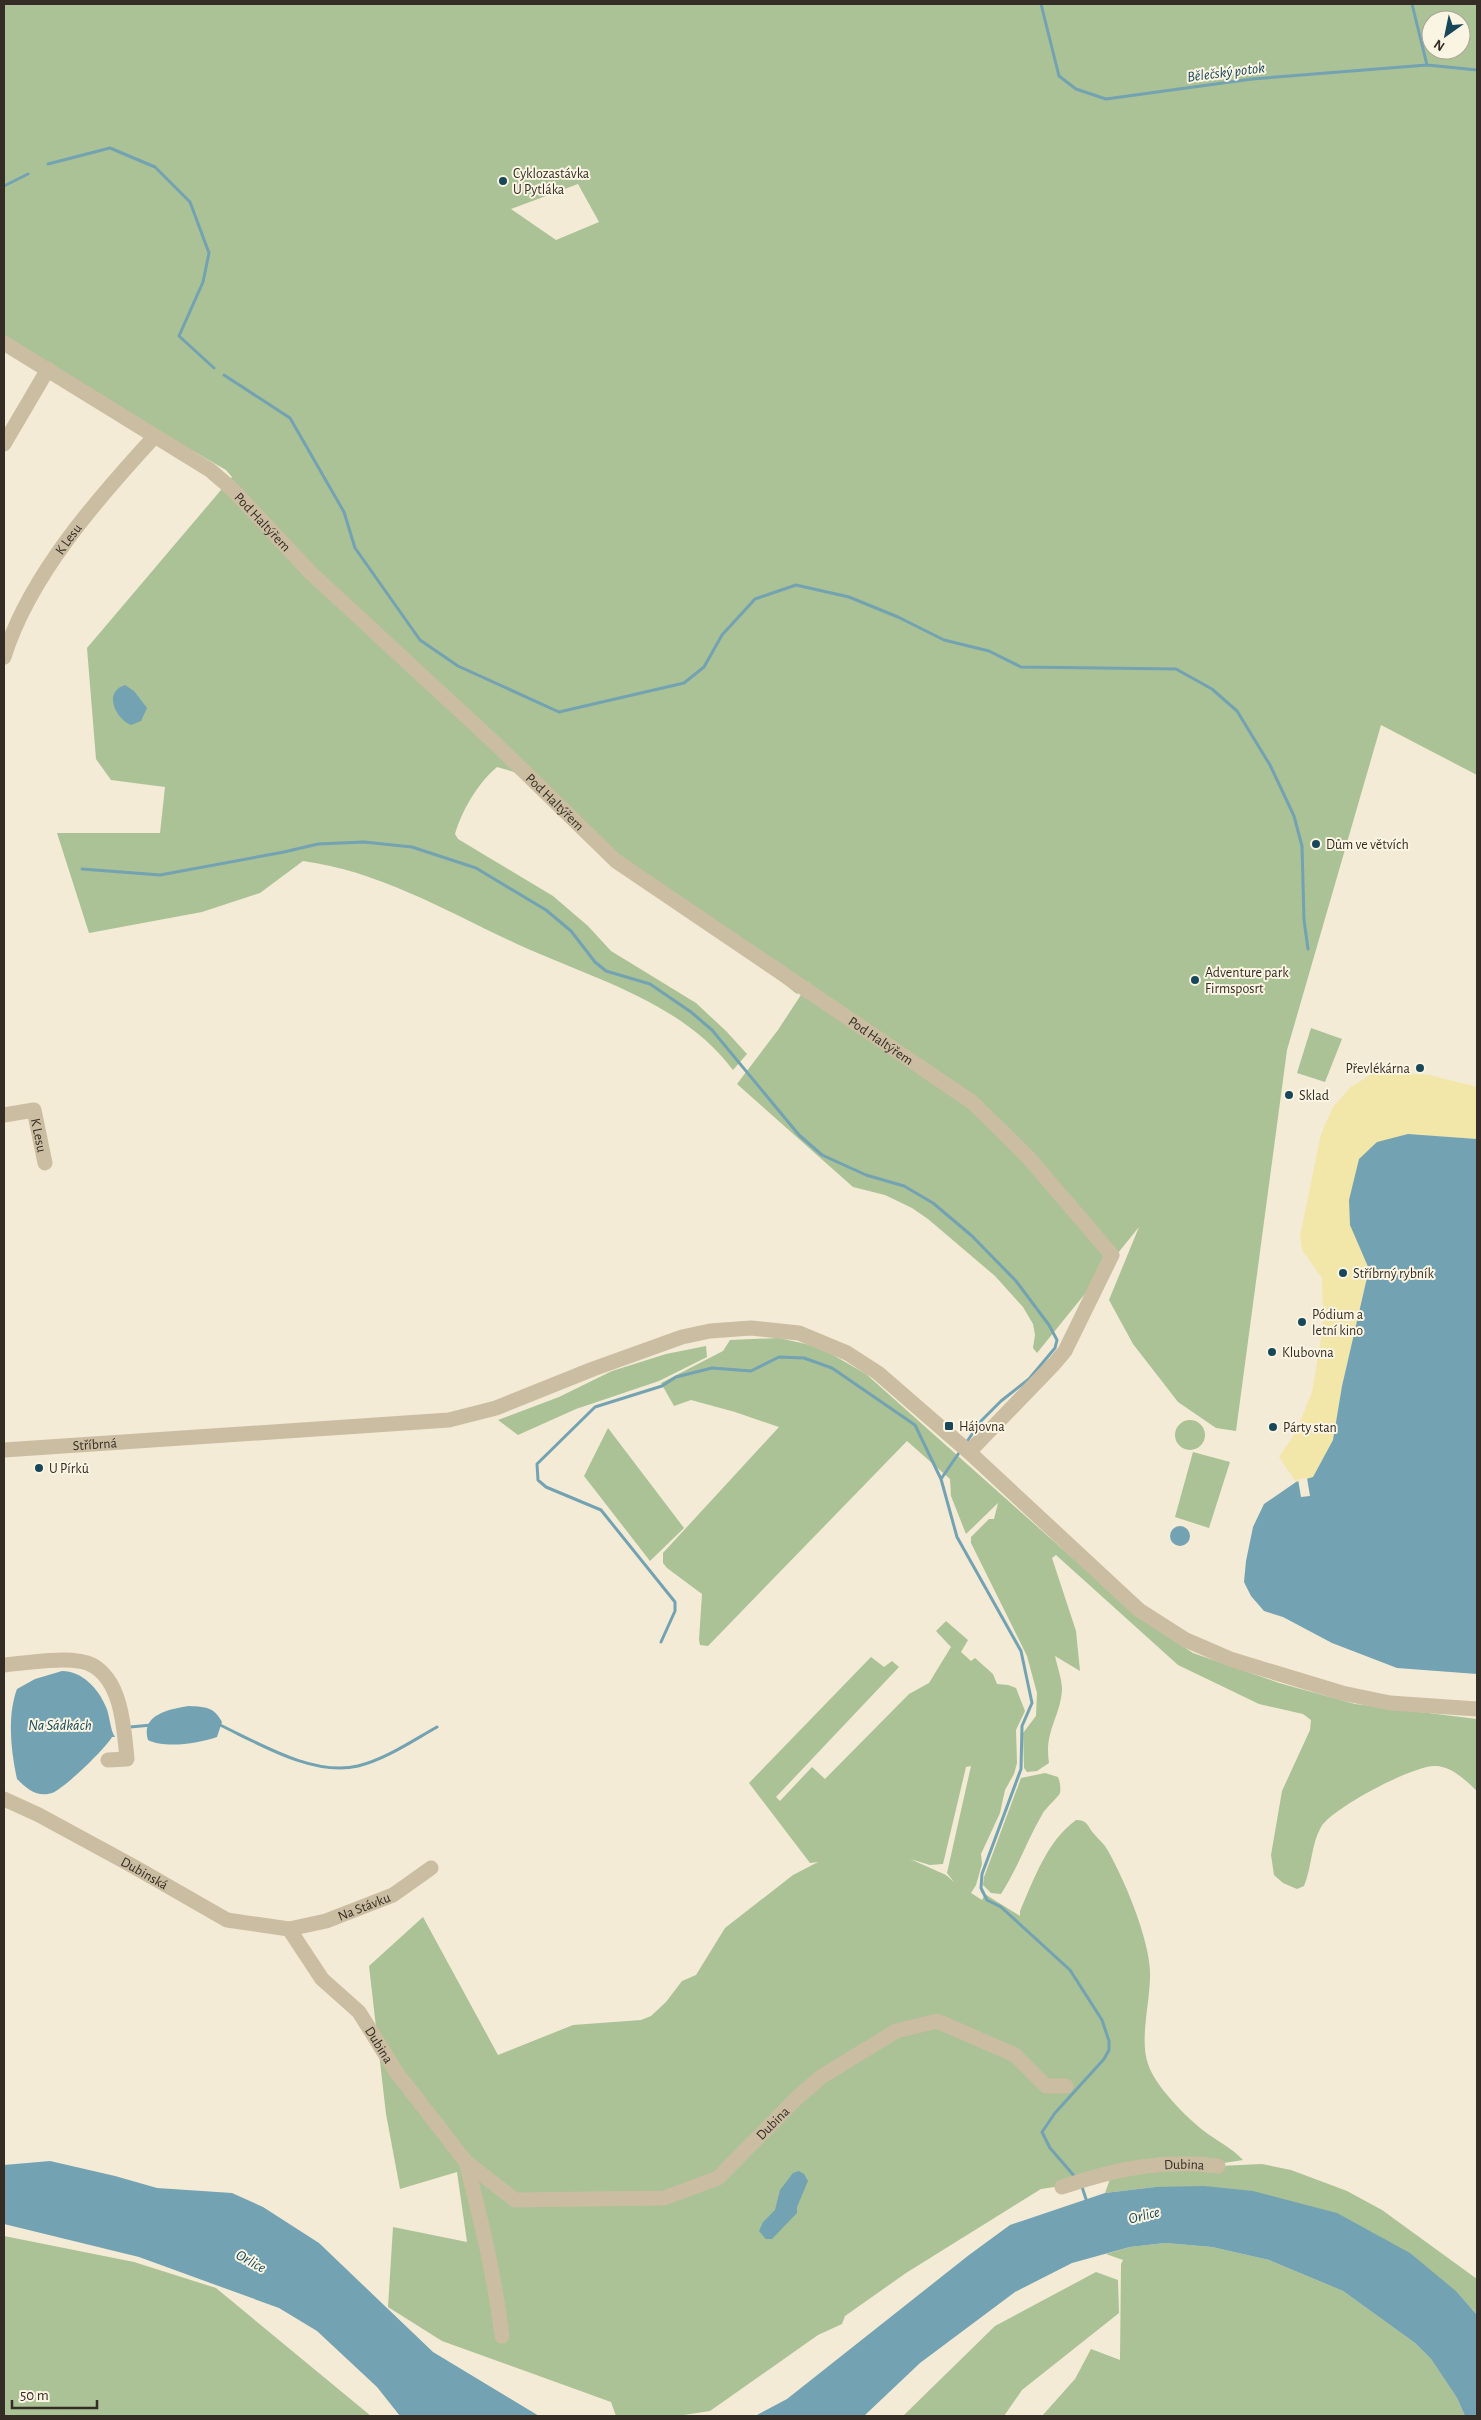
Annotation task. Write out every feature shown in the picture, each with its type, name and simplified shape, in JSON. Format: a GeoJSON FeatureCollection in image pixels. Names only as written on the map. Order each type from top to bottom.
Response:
{"type":"FeatureCollection","features":[{"type":"Feature","properties":{"kind":"street","name":"Pod Haltýřem"},"geometry":{"type":"LineString","coordinates":[[4,343],[210,470],[232,489],[311,572],[497,745],[616,861],[972,1102],[1027,1156],[1112,1255],[1064,1351],[1054,1364],[969,1452]]}},
{"type":"Feature","properties":{"kind":"street"},"geometry":{"type":"LineString","coordinates":[[4,444],[48,369]]}},
{"type":"Feature","properties":{"kind":"street","name":"K Lesu"},"geometry":{"type":"LineString","coordinates":[[4,657],[9,641],[31,594],[51,562],[118,475],[155,436]]}},
{"type":"Feature","properties":{"kind":"street","name":"K Lesu"},"geometry":{"type":"LineString","coordinates":[[4,1115],[34,1110],[44,1163]]}},
{"type":"Feature","properties":{"kind":"street","name":"Stříbrná"},"geometry":{"type":"LineString","coordinates":[[4,1450],[449,1420],[496,1408],[592,1369],[682,1336],[710,1331],[752,1328],[799,1333],[847,1353],[878,1373],[969,1452],[1139,1610],[1186,1640],[1230,1659],[1342,1693],[1390,1703],[1477,1709]]}},
{"type":"Feature","properties":{"kind":"street"},"geometry":{"type":"LineString","coordinates":[[4,1665],[53,1660],[92,1665],[108,1680],[123,1713],[127,1759],[108,1760]]}},
{"type":"Feature","properties":{"kind":"street","name":"Dubinská"},"geometry":{"type":"LineString","coordinates":[[4,1799],[39,1815],[131,1864],[227,1920],[289,1929]]}},
{"type":"Feature","properties":{"kind":"street","name":"Na Stávku"},"geometry":{"type":"LineString","coordinates":[[289,1929],[326,1921],[393,1895],[431,1868]]}},
{"type":"Feature","properties":{"kind":"street","name":"Dubina"},"geometry":{"type":"LineString","coordinates":[[289,1929],[322,1979],[359,2012],[397,2073],[466,2162],[515,2200],[664,2198],[718,2178],[821,2077],[896,2031],[937,2021],[1016,2054],[1046,2086],[1066,2086]]}},
{"type":"Feature","properties":{"kind":"street","name":"Dubina"},"geometry":{"type":"LineString","coordinates":[[466,2162],[490,2259],[497,2293],[502,2336]]}},
{"type":"Feature","properties":{"kind":"street","name":"Dubina"},"geometry":{"type":"LineString","coordinates":[[1062,2187],[1118,2170],[1162,2163],[1187,2162],[1218,2166]]}},
{"type":"Feature","properties":{"kind":"green space"},"geometry":{"type":"Polygon","coordinates":[[[4,4],[1477,4],[1477,775],[1381,725],[1287,1050],[1236,1431],[1216,1428],[1178,1402],[1133,1344],[1109,1300],[1139,1227],[1037,1353],[1033,1348],[1035,1335],[1033,1324],[1023,1307],[995,1276],[928,1219],[912,1208],[885,1195],[853,1187],[737,1084],[778,1030],[810,981],[797,994],[514,772],[497,767],[483,781],[462,816],[455,834],[458,839],[553,896],[588,926],[611,951],[696,1003],[747,1054],[733,1070],[712,1046],[688,1026],[634,994],[517,944],[413,894],[386,883],[331,866],[303,861],[260,893],[202,912],[89,933],[57,833],[160,833],[165,787],[111,780],[96,759],[87,648],[232,477],[226,470],[4,341],[4,4]],[[578,184],[511,209],[556,240],[599,222],[578,184]]]}},
{"type":"Feature","properties":{"kind":"green space"},"geometry":{"type":"Polygon","coordinates":[[[1311,1028],[1342,1039],[1325,1082],[1297,1073],[1311,1028]]]}},
{"type":"Feature","properties":{"kind":"green space"},"geometry":{"type":"Polygon","coordinates":[[[779,1338],[819,1347],[866,1374],[1142,1620],[1193,1653],[1279,1683],[1355,1704],[1477,1719],[1477,1791],[1453,1771],[1435,1766],[1410,1772],[1374,1789],[1340,1809],[1321,1827],[1315,1841],[1304,1886],[1297,1889],[1283,1883],[1274,1875],[1271,1855],[1282,1791],[1310,1730],[1311,1720],[1303,1714],[1259,1704],[1178,1665],[1056,1555],[1052,1558],[1076,1631],[1080,1671],[1055,1656],[1062,1690],[1061,1700],[1050,1733],[1049,1763],[1037,1771],[1027,1772],[1024,1768],[1023,1733],[1036,1716],[1037,1693],[1027,1656],[971,1543],[971,1537],[989,1519],[994,1519],[998,1503],[966,1534],[951,1496],[950,1479],[907,1441],[708,1646],[700,1645],[702,1594],[667,1568],[663,1563],[663,1553],[779,1427],[691,1400],[674,1406],[661,1383],[723,1351],[730,1340],[779,1338]]]}},
{"type":"Feature","properties":{"kind":"green space"},"geometry":{"type":"Polygon","coordinates":[[[706,1346],[707,1357],[659,1381],[576,1409],[518,1435],[498,1420],[559,1397],[612,1371],[666,1354],[706,1346]]]}},
{"type":"Feature","properties":{"kind":"green space"},"geometry":{"type":"Polygon","coordinates":[[[1190,1420],[1201,1424],[1205,1435],[1201,1446],[1190,1450],[1179,1446],[1175,1435],[1179,1424],[1190,1420]]]}},
{"type":"Feature","properties":{"kind":"green space"},"geometry":{"type":"Polygon","coordinates":[[[608,1428],[684,1528],[650,1561],[584,1476],[608,1428]]]}},
{"type":"Feature","properties":{"kind":"green space"},"geometry":{"type":"Polygon","coordinates":[[[1193,1452],[1230,1462],[1209,1528],[1175,1517],[1193,1452]]]}},
{"type":"Feature","properties":{"kind":"green space"},"geometry":{"type":"Polygon","coordinates":[[[946,1621],[968,1640],[961,1652],[971,1661],[975,1658],[993,1674],[997,1684],[1016,1688],[1025,1711],[1016,1730],[1017,1763],[1014,1774],[1005,1790],[1000,1813],[981,1854],[982,1864],[976,1885],[971,1893],[982,1900],[984,1896],[980,1891],[1020,1916],[1020,1911],[1042,1861],[1049,1850],[1076,1820],[1085,1822],[1105,1846],[1112,1858],[1134,1907],[1145,1942],[1149,1957],[1150,1982],[1145,2043],[1148,2064],[1152,2073],[1164,2091],[1189,2118],[1243,2160],[1198,2167],[1262,2164],[1291,2170],[1347,2191],[1382,2210],[1477,2279],[1477,2315],[1457,2292],[1155,2187],[1105,2193],[1110,2179],[1041,2189],[906,2273],[845,2316],[842,2324],[818,2335],[710,2411],[677,2416],[616,2416],[611,2402],[442,2341],[388,2307],[393,2227],[467,2242],[457,2172],[400,2189],[386,2114],[369,1966],[423,1917],[498,2055],[573,2025],[641,2020],[651,2016],[666,2002],[682,1981],[696,1975],[725,1928],[793,1875],[818,1862],[810,1863],[749,1783],[871,1657],[884,1667],[892,1661],[899,1667],[776,1797],[780,1801],[812,1767],[825,1779],[909,1694],[929,1683],[951,1647],[936,1631],[946,1621]],[[971,1766],[966,1767],[943,1864],[930,1865],[910,1859],[946,1875],[954,1882],[947,1873],[971,1766]]]}},
{"type":"Feature","properties":{"kind":"green space"},"geometry":{"type":"Polygon","coordinates":[[[1045,1773],[1058,1777],[1060,1793],[1043,1813],[1001,1894],[991,1893],[983,1885],[984,1877],[1021,1778],[1045,1773]]]}},
{"type":"Feature","properties":{"kind":"green space"},"geometry":{"type":"Polygon","coordinates":[[[4,2236],[134,2262],[216,2288],[371,2416],[4,2416],[4,2236]]]}},
{"type":"Feature","properties":{"kind":"green space"},"geometry":{"type":"Polygon","coordinates":[[[1165,2243],[1212,2247],[1269,2260],[1343,2291],[1415,2343],[1431,2359],[1457,2398],[1465,2416],[1042,2416],[1075,2379],[1091,2349],[1120,2360],[1121,2264],[1123,2260],[1106,2254],[1130,2247],[1165,2243]]]}},
{"type":"Feature","properties":{"kind":"green space"},"geometry":{"type":"Polygon","coordinates":[[[1096,2272],[1118,2280],[1119,2313],[1022,2390],[1004,2416],[903,2416],[995,2326],[1096,2272]]]}},
{"type":"Feature","properties":{"kind":"sand","name":"Stříbrný rybník"},"geometry":{"type":"Polygon","coordinates":[[[1376,1071],[1430,1075],[1477,1087],[1477,1139],[1408,1134],[1350,1224],[1369,1269],[1342,1386],[1333,1440],[1313,1477],[1296,1482],[1279,1457],[1296,1432],[1312,1392],[1323,1327],[1322,1278],[1302,1250],[1300,1236],[1321,1134],[1333,1107],[1351,1087],[1376,1071]]]}},
{"type":"Feature","properties":{"kind":"water"},"geometry":{"type":"Polygon","coordinates":[[[125,685],[134,691],[147,708],[141,721],[131,725],[120,717],[116,711],[113,699],[114,693],[118,688],[125,685]]]}},
{"type":"Feature","properties":{"kind":"water","name":"Stříbrný rybník"},"geometry":{"type":"Polygon","coordinates":[[[1408,1134],[1477,1139],[1477,1674],[1397,1668],[1332,1643],[1283,1617],[1264,1611],[1251,1596],[1244,1582],[1253,1527],[1264,1504],[1296,1482],[1313,1477],[1333,1440],[1342,1386],[1369,1269],[1350,1225],[1349,1200],[1359,1159],[1377,1142],[1408,1134]]]}},
{"type":"Feature","properties":{"kind":"water"},"geometry":{"type":"Polygon","coordinates":[[[1176,1526],[1184,1526],[1190,1532],[1190,1540],[1184,1546],[1176,1546],[1170,1540],[1170,1532],[1176,1526]]]}},
{"type":"Feature","properties":{"kind":"water","name":"Na Sádkách"},"geometry":{"type":"Polygon","coordinates":[[[62,1671],[83,1677],[99,1693],[106,1707],[115,1737],[112,1737],[93,1759],[66,1784],[52,1793],[41,1794],[28,1789],[17,1779],[13,1757],[11,1722],[14,1699],[17,1689],[35,1679],[62,1671]]]}},
{"type":"Feature","properties":{"kind":"water"},"geometry":{"type":"Polygon","coordinates":[[[189,1706],[209,1709],[216,1713],[222,1722],[217,1737],[173,1745],[155,1743],[148,1740],[148,1724],[159,1714],[189,1706]]]}},
{"type":"Feature","properties":{"kind":"water","name":"Orlice"},"geometry":{"type":"Polygon","coordinates":[[[50,2161],[157,2188],[232,2193],[263,2207],[319,2243],[433,2352],[539,2416],[400,2416],[377,2387],[317,2331],[279,2308],[139,2257],[4,2224],[4,2165],[50,2161]]]}},
{"type":"Feature","properties":{"kind":"water"},"geometry":{"type":"Polygon","coordinates":[[[799,2171],[804,2174],[808,2181],[797,2207],[797,2213],[772,2239],[766,2239],[759,2231],[763,2222],[775,2210],[780,2190],[793,2173],[799,2171]]]}},
{"type":"Feature","properties":{"kind":"water","name":"Orlice"},"geometry":{"type":"Polygon","coordinates":[[[1204,2186],[1253,2191],[1337,2213],[1410,2253],[1457,2292],[1477,2315],[1477,2416],[1465,2416],[1457,2398],[1431,2359],[1415,2343],[1343,2291],[1269,2260],[1212,2247],[1165,2243],[1130,2247],[1072,2263],[1015,2292],[920,2363],[864,2416],[755,2416],[787,2399],[969,2255],[1010,2225],[1105,2193],[1155,2187],[1204,2186]]]}},
{"type":"Feature","properties":{"kind":"pier"},"geometry":{"type":"Polygon","coordinates":[[[1307,1478],[1310,1496],[1301,1497],[1298,1479],[1307,1478]]]}},
{"type":"Feature","properties":{"kind":"waterway","name":"Bělečský potok"},"geometry":{"type":"LineString","coordinates":[[1041,4],[1059,76],[1076,89],[1106,99],[1252,79],[1427,65],[1477,70]]}},
{"type":"Feature","properties":{"kind":"waterway"},"geometry":{"type":"LineString","coordinates":[[1412,4],[1427,65]]}},
{"type":"Feature","properties":{"kind":"waterway"},"geometry":{"type":"LineString","coordinates":[[48,164],[110,148],[155,167],[190,202],[209,253],[203,282],[179,336],[214,368]]}},
{"type":"Feature","properties":{"kind":"waterway"},"geometry":{"type":"LineString","coordinates":[[4,186],[28,174]]}},
{"type":"Feature","properties":{"kind":"waterway"},"geometry":{"type":"LineString","coordinates":[[224,375],[290,418],[344,512],[355,548],[420,640],[458,666],[559,712],[684,683],[704,667],[722,635],[755,599],[796,585],[849,597],[898,617],[944,640],[989,651],[1021,667],[1176,669],[1212,689],[1237,711],[1270,765],[1294,816],[1302,846],[1304,920],[1308,949]]}},
{"type":"Feature","properties":{"kind":"waterway"},"geometry":{"type":"LineString","coordinates":[[82,869],[160,875],[318,844],[364,842],[412,847],[476,868],[546,910],[571,931],[595,962],[606,971],[650,984],[691,1012],[712,1030],[799,1135],[822,1155],[866,1175],[904,1186],[933,1203],[972,1236],[1016,1281],[1049,1325],[1057,1340],[1055,1348],[1029,1379],[1001,1401],[981,1421],[966,1443]]}},
{"type":"Feature","properties":{"kind":"waterway"},"geometry":{"type":"LineString","coordinates":[[661,1642],[675,1611],[675,1602],[601,1510],[546,1487],[538,1480],[537,1464],[595,1407],[662,1386],[676,1377],[712,1368],[751,1371],[779,1357],[804,1358],[832,1368],[915,1425],[941,1479],[957,1537],[1021,1651],[1032,1703],[1022,1726],[1021,1769],[982,1874],[981,1888],[987,1900],[1001,1907],[1070,1970],[1102,2020],[1109,2041],[1109,2050],[1104,2059],[1055,2113],[1042,2132],[1050,2148],[1076,2178]]}},
{"type":"Feature","properties":{"kind":"waterway"},"geometry":{"type":"LineString","coordinates":[[941,1479],[961,1450]]}},
{"type":"Feature","properties":{"kind":"waterway"},"geometry":{"type":"LineString","coordinates":[[130,1727],[152,1725]]}},
{"type":"Feature","properties":{"kind":"waterway"},"geometry":{"type":"LineString","coordinates":[[220,1725],[269,1749],[305,1763],[341,1768],[358,1766],[379,1759],[437,1727]]}},
{"type":"Feature","properties":{"kind":"waterway"},"geometry":{"type":"LineString","coordinates":[[1081,2184],[1087,2202]]}},
{"type":"Feature","properties":{"kind":"place","name":"Cyklozastávka U Pytláka"},"geometry":{"type":"Point","coordinates":[503,181]}},
{"type":"Feature","properties":{"kind":"place","name":"Dům ve větvích"},"geometry":{"type":"Point","coordinates":[1316,844]}},
{"type":"Feature","properties":{"kind":"place","name":"Adventure park Firmsposrt"},"geometry":{"type":"Point","coordinates":[1195,980]}},
{"type":"Feature","properties":{"kind":"place","name":"Převlékárna"},"geometry":{"type":"Point","coordinates":[1420,1068]}},
{"type":"Feature","properties":{"kind":"place","name":"Sklad"},"geometry":{"type":"Point","coordinates":[1289,1095]}},
{"type":"Feature","properties":{"kind":"place","name":"Stříbrný rybník"},"geometry":{"type":"Point","coordinates":[1343,1273]}},
{"type":"Feature","properties":{"kind":"place","name":"Pódium a letní kino"},"geometry":{"type":"Point","coordinates":[1302,1322]}},
{"type":"Feature","properties":{"kind":"place","name":"Klubovna"},"geometry":{"type":"Point","coordinates":[1272,1352]}},
{"type":"Feature","properties":{"kind":"place","name":"Hájovna"},"geometry":{"type":"Point","coordinates":[949,1426]}},
{"type":"Feature","properties":{"kind":"place","name":"Párty stan"},"geometry":{"type":"Point","coordinates":[1273,1427]}},
{"type":"Feature","properties":{"kind":"place","name":"U Pírků"},"geometry":{"type":"Point","coordinates":[39,1468]}}]}
